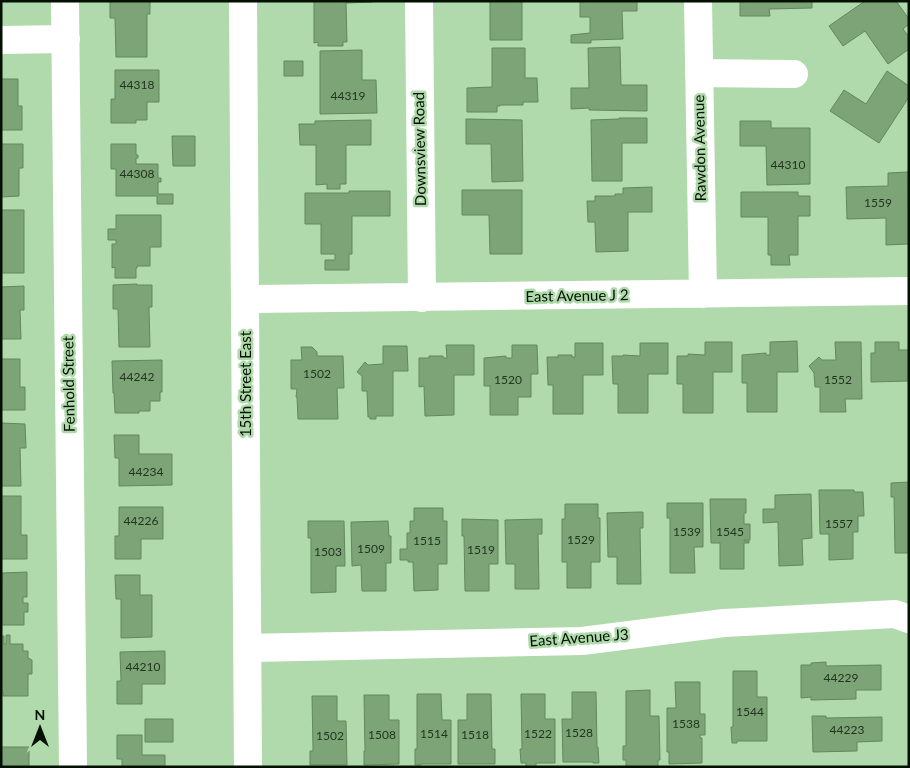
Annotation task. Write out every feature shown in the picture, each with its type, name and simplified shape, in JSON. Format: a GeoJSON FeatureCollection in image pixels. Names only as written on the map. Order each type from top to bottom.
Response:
{"type":"FeatureCollection","features":[{"type":"Feature","properties":{"kind":"street","name":"Fenhold Street"},"geometry":{"type":"LineString","coordinates":[[65,1],[73,767]]}},
{"type":"Feature","properties":{"kind":"street","name":"15th Street East"},"geometry":{"type":"LineString","coordinates":[[243,1],[248,767]]}},
{"type":"Feature","properties":{"kind":"street","name":"Downsview Road"},"geometry":{"type":"LineString","coordinates":[[419,1],[422,298]]}},
{"type":"Feature","properties":{"kind":"street","name":"Rawdon Avenue"},"geometry":{"type":"LineString","coordinates":[[698,1],[703,294]]}},
{"type":"Feature","properties":{"kind":"street"},"geometry":{"type":"LineString","coordinates":[[1,40],[66,39]]}},
{"type":"Feature","properties":{"kind":"street"},"geometry":{"type":"LineString","coordinates":[[699,73],[794,74]]}},
{"type":"Feature","properties":{"kind":"street","name":"East Avenue J 2"},"geometry":{"type":"LineString","coordinates":[[245,300],[909,291]]}},
{"type":"Feature","properties":{"kind":"street","name":"East Avenue J3"},"geometry":{"type":"LineString","coordinates":[[248,648],[582,642],[724,622],[895,614],[909,619]]}},
{"type":"Feature","properties":{"kind":"building"},"geometry":{"type":"Polygon","coordinates":[[[110,1],[150,1],[150,14],[147,14],[147,57],[116,57],[115,18],[110,18],[110,1]]]}},
{"type":"Feature","properties":{"kind":"building"},"geometry":{"type":"Polygon","coordinates":[[[314,1],[372,2],[346,3],[347,42],[343,42],[343,46],[318,46],[318,42],[314,43],[314,1]]]}},
{"type":"Feature","properties":{"kind":"building"},"geometry":{"type":"Polygon","coordinates":[[[490,1],[522,1],[522,40],[490,40],[490,1]]]}},
{"type":"Feature","properties":{"kind":"building"},"geometry":{"type":"Polygon","coordinates":[[[580,1],[637,1],[637,11],[622,11],[623,39],[591,40],[591,43],[571,43],[571,35],[590,33],[590,17],[580,17],[580,1]]]}},
{"type":"Feature","properties":{"kind":"building"},"geometry":{"type":"Polygon","coordinates":[[[740,1],[812,1],[812,8],[769,9],[770,16],[740,16],[740,1]]]}},
{"type":"Feature","properties":{"kind":"building"},"geometry":{"type":"Polygon","coordinates":[[[865,1],[896,1],[909,19],[909,24],[903,29],[909,37],[909,49],[888,64],[865,31],[843,46],[829,26],[865,1]]]}},
{"type":"Feature","properties":{"kind":"building"},"geometry":{"type":"Polygon","coordinates":[[[620,47],[621,85],[647,85],[647,111],[571,109],[571,88],[589,88],[588,48],[620,47]]]}},
{"type":"Feature","properties":{"kind":"building"},"geometry":{"type":"Polygon","coordinates":[[[492,48],[525,48],[525,78],[537,78],[538,102],[523,102],[523,105],[500,105],[497,106],[497,112],[467,112],[467,88],[492,87],[492,48]]]}},
{"type":"Feature","properties":{"kind":"building"},"geometry":{"type":"Polygon","coordinates":[[[362,50],[362,80],[376,80],[377,113],[320,114],[320,51],[362,50]]]}},
{"type":"Feature","properties":{"kind":"building"},"geometry":{"type":"Polygon","coordinates":[[[284,61],[303,61],[303,76],[284,76],[284,61]]]}},
{"type":"Feature","properties":{"kind":"building"},"geometry":{"type":"Polygon","coordinates":[[[115,70],[159,70],[159,102],[147,102],[147,120],[136,120],[136,123],[111,123],[111,99],[115,99],[115,70]]]}},
{"type":"Feature","properties":{"kind":"building"},"geometry":{"type":"Polygon","coordinates":[[[887,71],[909,86],[909,97],[879,143],[830,111],[844,90],[866,104],[887,71]]]}},
{"type":"Feature","properties":{"kind":"building"},"geometry":{"type":"Polygon","coordinates":[[[1,79],[18,79],[18,106],[22,106],[22,130],[1,130],[1,79]]]}},
{"type":"Feature","properties":{"kind":"building"},"geometry":{"type":"Polygon","coordinates":[[[647,118],[647,143],[622,143],[622,181],[592,181],[591,120],[647,118]]]}},
{"type":"Feature","properties":{"kind":"building"},"geometry":{"type":"Polygon","coordinates":[[[466,119],[522,120],[523,181],[492,182],[491,144],[466,144],[466,119]]]}},
{"type":"Feature","properties":{"kind":"building"},"geometry":{"type":"Polygon","coordinates":[[[371,120],[371,145],[346,145],[346,184],[340,184],[340,189],[327,189],[327,184],[316,185],[316,145],[300,145],[299,124],[315,124],[315,121],[371,120]]]}},
{"type":"Feature","properties":{"kind":"building"},"geometry":{"type":"Polygon","coordinates":[[[740,121],[771,121],[771,128],[810,128],[810,184],[767,185],[766,146],[740,146],[740,121]]]}},
{"type":"Feature","properties":{"kind":"building"},"geometry":{"type":"Polygon","coordinates":[[[172,136],[195,136],[195,166],[173,166],[172,136]]]}},
{"type":"Feature","properties":{"kind":"building"},"geometry":{"type":"Polygon","coordinates":[[[1,144],[23,144],[23,168],[19,168],[19,196],[1,197],[1,144]]]}},
{"type":"Feature","properties":{"kind":"building"},"geometry":{"type":"Polygon","coordinates":[[[111,144],[136,144],[136,155],[138,155],[138,158],[136,158],[136,164],[158,164],[158,178],[161,178],[161,182],[158,182],[158,194],[173,194],[173,204],[157,204],[157,196],[116,196],[116,169],[111,169],[111,144]]]}},
{"type":"Feature","properties":{"kind":"building"},"geometry":{"type":"Polygon","coordinates":[[[908,172],[909,246],[908,244],[886,245],[886,218],[847,219],[846,187],[888,186],[888,173],[908,172]]]}},
{"type":"Feature","properties":{"kind":"building"},"geometry":{"type":"Polygon","coordinates":[[[652,187],[652,212],[628,212],[628,251],[596,252],[595,222],[588,222],[587,201],[595,201],[595,196],[623,194],[623,188],[652,187]]]}},
{"type":"Feature","properties":{"kind":"building"},"geometry":{"type":"Polygon","coordinates":[[[462,190],[522,190],[522,254],[490,254],[489,215],[462,215],[462,190]]]}},
{"type":"Feature","properties":{"kind":"building"},"geometry":{"type":"Polygon","coordinates":[[[349,191],[390,191],[390,216],[352,216],[352,254],[349,254],[349,270],[325,270],[325,260],[335,260],[335,254],[321,254],[321,224],[305,224],[305,193],[349,193],[349,191]]]}},
{"type":"Feature","properties":{"kind":"building"},"geometry":{"type":"Polygon","coordinates":[[[741,192],[798,192],[798,196],[810,196],[810,216],[798,216],[798,255],[789,255],[790,265],[771,265],[771,255],[768,255],[768,217],[741,217],[741,192]]]}},
{"type":"Feature","properties":{"kind":"building"},"geometry":{"type":"Polygon","coordinates":[[[1,210],[24,210],[24,273],[1,273],[1,210]]]}},
{"type":"Feature","properties":{"kind":"building"},"geometry":{"type":"Polygon","coordinates":[[[116,215],[161,215],[161,247],[150,247],[150,266],[137,266],[136,278],[115,278],[115,267],[112,268],[112,244],[116,244],[116,240],[108,240],[108,229],[116,229],[116,215]]]}},
{"type":"Feature","properties":{"kind":"building"},"geometry":{"type":"Polygon","coordinates":[[[113,285],[152,285],[152,307],[149,307],[150,347],[119,347],[118,309],[113,309],[113,285]]]}},
{"type":"Feature","properties":{"kind":"building"},"geometry":{"type":"Polygon","coordinates":[[[24,286],[24,310],[20,310],[21,339],[1,339],[1,287],[24,286]]]}},
{"type":"Feature","properties":{"kind":"building"},"geometry":{"type":"Polygon","coordinates":[[[797,341],[798,372],[777,372],[777,412],[747,412],[747,383],[742,383],[742,355],[766,353],[766,355],[770,355],[770,342],[797,341]]]}},
{"type":"Feature","properties":{"kind":"building"},"geometry":{"type":"Polygon","coordinates":[[[705,342],[732,342],[732,372],[713,372],[713,413],[683,413],[683,384],[677,384],[677,356],[688,356],[688,354],[705,355],[705,342]]]}},
{"type":"Feature","properties":{"kind":"building"},"geometry":{"type":"Polygon","coordinates":[[[835,342],[861,342],[862,399],[845,399],[846,412],[820,412],[820,387],[815,387],[814,373],[809,366],[819,357],[822,360],[836,360],[835,342]]]}},
{"type":"Feature","properties":{"kind":"building"},"geometry":{"type":"Polygon","coordinates":[[[875,342],[899,342],[899,350],[909,350],[909,381],[871,382],[871,353],[875,353],[875,342]]]}},
{"type":"Feature","properties":{"kind":"building"},"geometry":{"type":"Polygon","coordinates":[[[575,343],[603,343],[603,375],[583,375],[583,414],[553,414],[553,385],[548,385],[547,357],[572,355],[572,357],[575,357],[575,343]]]}},
{"type":"Feature","properties":{"kind":"building"},"geometry":{"type":"Polygon","coordinates":[[[640,343],[668,343],[668,374],[648,374],[648,413],[618,413],[618,384],[613,384],[612,356],[640,356],[640,343]]]}},
{"type":"Feature","properties":{"kind":"building"},"geometry":{"type":"Polygon","coordinates":[[[446,345],[474,345],[474,375],[454,375],[454,415],[425,416],[424,386],[419,387],[419,358],[443,356],[443,358],[447,358],[446,345]]]}},
{"type":"Feature","properties":{"kind":"building"},"geometry":{"type":"Polygon","coordinates":[[[512,345],[537,345],[538,374],[531,374],[531,397],[518,397],[518,415],[490,415],[490,386],[484,386],[484,358],[506,356],[506,358],[512,358],[512,345]]]}},
{"type":"Feature","properties":{"kind":"building"},"geometry":{"type":"Polygon","coordinates":[[[383,346],[407,346],[408,371],[393,371],[393,416],[376,416],[376,419],[370,419],[368,417],[367,391],[362,391],[362,376],[357,372],[365,362],[368,365],[383,364],[383,346]]]}},
{"type":"Feature","properties":{"kind":"building"},"geometry":{"type":"Polygon","coordinates":[[[301,347],[312,347],[317,352],[317,356],[343,356],[344,388],[337,388],[338,419],[298,419],[297,389],[291,389],[291,360],[302,360],[301,347]]]}},
{"type":"Feature","properties":{"kind":"building"},"geometry":{"type":"Polygon","coordinates":[[[1,359],[20,359],[20,387],[25,387],[25,410],[1,410],[1,359]]]}},
{"type":"Feature","properties":{"kind":"building"},"geometry":{"type":"Polygon","coordinates":[[[162,360],[162,392],[160,392],[160,401],[150,401],[150,411],[115,413],[112,361],[162,360]]]}},
{"type":"Feature","properties":{"kind":"building"},"geometry":{"type":"Polygon","coordinates":[[[1,423],[25,424],[26,448],[20,448],[21,486],[1,486],[1,423]]]}},
{"type":"Feature","properties":{"kind":"building"},"geometry":{"type":"Polygon","coordinates":[[[114,435],[139,435],[139,454],[172,454],[172,485],[119,486],[119,458],[115,458],[114,435]]]}},
{"type":"Feature","properties":{"kind":"building"},"geometry":{"type":"Polygon","coordinates":[[[909,482],[909,553],[895,553],[894,497],[891,497],[891,483],[909,482]]]}},
{"type":"Feature","properties":{"kind":"building"},"geometry":{"type":"Polygon","coordinates":[[[819,490],[854,490],[854,492],[863,492],[864,516],[858,516],[858,532],[853,532],[853,559],[829,560],[829,534],[820,534],[819,490]]]}},
{"type":"Feature","properties":{"kind":"building"},"geometry":{"type":"Polygon","coordinates":[[[811,494],[812,538],[802,539],[803,565],[779,566],[778,522],[763,523],[763,509],[775,509],[775,495],[811,494]]]}},
{"type":"Feature","properties":{"kind":"building"},"geometry":{"type":"Polygon","coordinates":[[[1,496],[21,496],[21,535],[27,535],[27,559],[2,559],[1,557],[1,496]]]}},
{"type":"Feature","properties":{"kind":"building"},"geometry":{"type":"Polygon","coordinates":[[[710,499],[746,499],[744,524],[750,524],[750,540],[744,540],[749,541],[749,543],[744,543],[744,569],[720,569],[720,543],[711,543],[710,499]]]}},
{"type":"Feature","properties":{"kind":"building"},"geometry":{"type":"Polygon","coordinates":[[[667,503],[703,503],[703,547],[694,547],[695,573],[670,573],[670,518],[667,518],[667,503]]]}},
{"type":"Feature","properties":{"kind":"building"},"geometry":{"type":"Polygon","coordinates":[[[565,504],[598,504],[598,518],[600,518],[600,562],[591,562],[591,588],[567,588],[567,562],[562,562],[562,519],[565,519],[565,504]]]}},
{"type":"Feature","properties":{"kind":"building"},"geometry":{"type":"Polygon","coordinates":[[[119,507],[163,507],[163,539],[141,539],[141,559],[115,559],[115,536],[119,536],[119,507]]]}},
{"type":"Feature","properties":{"kind":"building"},"geometry":{"type":"Polygon","coordinates":[[[414,508],[443,508],[443,521],[447,521],[447,564],[438,564],[438,590],[414,591],[413,562],[400,560],[400,549],[407,549],[407,533],[410,533],[410,521],[414,521],[414,508]]]}},
{"type":"Feature","properties":{"kind":"building"},"geometry":{"type":"Polygon","coordinates":[[[643,512],[643,528],[640,528],[641,584],[617,584],[617,557],[608,557],[607,513],[643,512]]]}},
{"type":"Feature","properties":{"kind":"building"},"geometry":{"type":"Polygon","coordinates":[[[462,519],[498,520],[498,564],[489,564],[489,591],[465,591],[462,519]]]}},
{"type":"Feature","properties":{"kind":"building"},"geometry":{"type":"Polygon","coordinates":[[[542,519],[542,534],[538,534],[539,589],[515,589],[515,564],[506,564],[505,520],[542,519]]]}},
{"type":"Feature","properties":{"kind":"building"},"geometry":{"type":"Polygon","coordinates":[[[308,521],[344,521],[345,566],[336,566],[336,592],[311,593],[311,538],[308,538],[308,521]]]}},
{"type":"Feature","properties":{"kind":"building"},"geometry":{"type":"Polygon","coordinates":[[[388,521],[389,536],[391,536],[391,563],[386,563],[386,591],[362,591],[361,565],[352,566],[351,522],[388,521]]]}},
{"type":"Feature","properties":{"kind":"building"},"geometry":{"type":"Polygon","coordinates":[[[27,572],[27,597],[23,597],[23,603],[28,603],[28,612],[24,612],[24,625],[1,625],[2,573],[27,572]]]}},
{"type":"Feature","properties":{"kind":"building"},"geometry":{"type":"Polygon","coordinates":[[[115,575],[140,575],[140,595],[152,595],[152,637],[121,638],[121,599],[116,599],[115,575]]]}},
{"type":"Feature","properties":{"kind":"building"},"geometry":{"type":"Polygon","coordinates":[[[6,635],[10,635],[10,644],[23,644],[23,651],[28,651],[28,658],[32,660],[32,674],[28,674],[28,696],[3,696],[3,692],[1,692],[1,636],[4,636],[4,644],[6,644],[6,635]]]}},
{"type":"Feature","properties":{"kind":"building"},"geometry":{"type":"Polygon","coordinates":[[[165,651],[165,684],[142,684],[142,704],[117,704],[117,681],[121,681],[120,652],[165,651]]]}},
{"type":"Feature","properties":{"kind":"building"},"geometry":{"type":"Polygon","coordinates":[[[826,662],[826,666],[881,665],[881,690],[856,690],[856,699],[811,700],[811,697],[801,698],[801,665],[826,662]]]}},
{"type":"Feature","properties":{"kind":"building"},"geometry":{"type":"Polygon","coordinates":[[[733,671],[757,671],[757,697],[767,697],[767,741],[737,741],[737,743],[732,743],[733,671]]]}},
{"type":"Feature","properties":{"kind":"building"},"geometry":{"type":"Polygon","coordinates":[[[675,682],[700,682],[700,714],[705,714],[705,735],[700,735],[700,738],[702,738],[702,763],[669,764],[669,752],[667,752],[667,708],[676,708],[675,682]]]}},
{"type":"Feature","properties":{"kind":"building"},"geometry":{"type":"Polygon","coordinates":[[[650,690],[650,716],[659,716],[660,760],[658,760],[658,767],[626,767],[626,760],[623,760],[623,746],[626,746],[626,691],[650,690]]]}},
{"type":"Feature","properties":{"kind":"building"},"geometry":{"type":"Polygon","coordinates":[[[572,692],[596,692],[599,763],[563,762],[562,719],[572,719],[572,692]]]}},
{"type":"Feature","properties":{"kind":"building"},"geometry":{"type":"Polygon","coordinates":[[[417,694],[441,694],[442,720],[451,720],[451,764],[415,765],[415,749],[417,749],[417,694]]]}},
{"type":"Feature","properties":{"kind":"building"},"geometry":{"type":"Polygon","coordinates":[[[467,694],[491,694],[492,749],[495,749],[495,764],[458,764],[458,720],[467,720],[467,694]]]}},
{"type":"Feature","properties":{"kind":"building"},"geometry":{"type":"Polygon","coordinates":[[[521,694],[545,694],[545,719],[555,719],[555,763],[536,763],[536,767],[526,767],[526,763],[521,763],[521,694]]]}},
{"type":"Feature","properties":{"kind":"building"},"geometry":{"type":"Polygon","coordinates":[[[364,695],[389,695],[389,720],[399,720],[399,764],[364,765],[364,695]]]}},
{"type":"Feature","properties":{"kind":"building"},"geometry":{"type":"Polygon","coordinates":[[[312,696],[337,696],[337,721],[346,721],[347,765],[310,765],[310,751],[313,751],[312,696]]]}},
{"type":"Feature","properties":{"kind":"building"},"geometry":{"type":"Polygon","coordinates":[[[812,716],[826,716],[826,718],[882,717],[882,741],[857,742],[857,751],[813,752],[812,716]]]}},
{"type":"Feature","properties":{"kind":"building"},"geometry":{"type":"Polygon","coordinates":[[[145,719],[173,719],[173,742],[145,742],[145,719]]]}},
{"type":"Feature","properties":{"kind":"building"},"geometry":{"type":"Polygon","coordinates":[[[117,735],[142,735],[142,755],[165,755],[165,767],[122,767],[122,759],[117,759],[117,735]]]}},
{"type":"Feature","properties":{"kind":"building"},"geometry":{"type":"Polygon","coordinates":[[[1,747],[29,747],[29,767],[1,767],[1,747]]]}}]}
